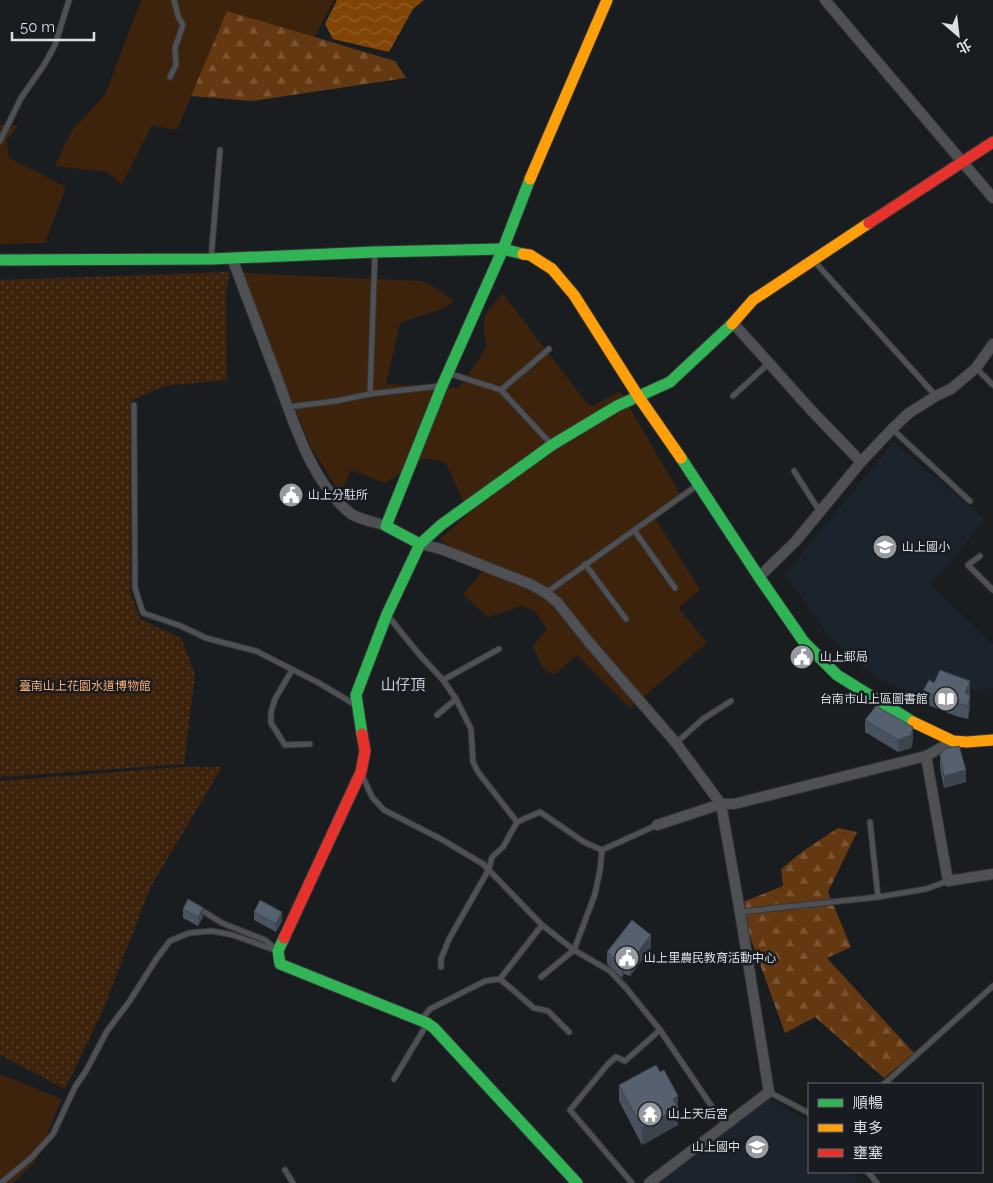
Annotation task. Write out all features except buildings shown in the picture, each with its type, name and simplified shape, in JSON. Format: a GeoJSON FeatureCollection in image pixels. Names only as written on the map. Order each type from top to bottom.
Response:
{"type":"FeatureCollection","features":[{"type":"Feature","properties":{"kind":"street"},"geometry":{"type":"LineString","coordinates":[[386,526],[442,386],[503,249],[516,213],[607,0]]}},
{"type":"Feature","properties":{"kind":"street"},"geometry":{"type":"LineString","coordinates":[[824,0],[993,198]]}},
{"type":"Feature","properties":{"kind":"street"},"geometry":{"type":"LineString","coordinates":[[577,1183],[434,1028],[424,1022],[280,964],[278,952],[361,772],[365,751],[356,695],[387,614],[420,544],[441,525],[552,445],[616,406],[670,382],[733,323],[753,300],[993,142]]}},
{"type":"Feature","properties":{"kind":"street"},"geometry":{"type":"LineString","coordinates":[[0,260],[211,259],[503,249],[530,255],[560,278],[574,295],[638,396],[804,642],[838,675],[872,698],[915,723],[953,740],[967,742],[993,740]]}},
{"type":"Feature","properties":{"kind":"street"},"geometry":{"type":"LineString","coordinates":[[232,258],[309,458],[335,499],[352,514],[386,526],[420,544],[441,549],[546,592],[557,602],[676,743],[720,804],[740,912],[769,1092],[649,1183]]}},
{"type":"Feature","properties":{"kind":"street"},"geometry":{"type":"LineString","coordinates":[[733,323],[811,410],[861,462]]}},
{"type":"Feature","properties":{"kind":"street"},"geometry":{"type":"LineString","coordinates":[[759,577],[795,542],[861,462],[892,429],[909,413],[951,389],[976,368],[993,344]]}},
{"type":"Feature","properties":{"kind":"street"},"geometry":{"type":"LineString","coordinates":[[657,825],[720,804],[734,804],[926,756],[953,740]]}},
{"type":"Feature","properties":{"kind":"street"},"geometry":{"type":"LineString","coordinates":[[926,756],[948,880],[993,874]]}},
{"type":"Feature","properties":{"kind":"lane"},"geometry":{"type":"LineString","coordinates":[[0,141],[21,98],[44,65],[55,44],[69,0]]}},
{"type":"Feature","properties":{"kind":"lane"},"geometry":{"type":"LineString","coordinates":[[170,77],[176,65],[175,48],[183,26],[174,0]]}},
{"type":"Feature","properties":{"kind":"lane"},"geometry":{"type":"LineString","coordinates":[[211,259],[220,150]]}},
{"type":"Feature","properties":{"kind":"lane"},"geometry":{"type":"LineString","coordinates":[[370,394],[375,252]]}},
{"type":"Feature","properties":{"kind":"lane"},"geometry":{"type":"LineString","coordinates":[[813,260],[936,396]]}},
{"type":"Feature","properties":{"kind":"lane"},"geometry":{"type":"LineString","coordinates":[[501,390],[550,349]]}},
{"type":"Feature","properties":{"kind":"lane"},"geometry":{"type":"LineString","coordinates":[[733,396],[769,363]]}},
{"type":"Feature","properties":{"kind":"lane"},"geometry":{"type":"LineString","coordinates":[[976,368],[993,385]]}},
{"type":"Feature","properties":{"kind":"lane"},"geometry":{"type":"LineString","coordinates":[[448,373],[501,390],[552,445]]}},
{"type":"Feature","properties":{"kind":"lane"},"geometry":{"type":"LineString","coordinates":[[288,407],[336,401],[370,394],[442,386]]}},
{"type":"Feature","properties":{"kind":"lane"},"geometry":{"type":"LineString","coordinates":[[134,405],[135,588],[143,613],[181,626],[206,638],[256,651],[357,706]]}},
{"type":"Feature","properties":{"kind":"lane"},"geometry":{"type":"LineString","coordinates":[[892,429],[970,501]]}},
{"type":"Feature","properties":{"kind":"lane"},"geometry":{"type":"LineString","coordinates":[[794,471],[820,513]]}},
{"type":"Feature","properties":{"kind":"lane"},"geometry":{"type":"LineString","coordinates":[[546,592],[699,484]]}},
{"type":"Feature","properties":{"kind":"lane"},"geometry":{"type":"LineString","coordinates":[[634,530],[675,588]]}},
{"type":"Feature","properties":{"kind":"lane"},"geometry":{"type":"LineString","coordinates":[[980,556],[968,566],[993,590]]}},
{"type":"Feature","properties":{"kind":"lane"},"geometry":{"type":"LineString","coordinates":[[585,564],[626,619]]}},
{"type":"Feature","properties":{"kind":"lane"},"geometry":{"type":"LineString","coordinates":[[387,614],[418,653],[443,680],[456,699],[471,729],[473,762],[478,772],[517,822]]}},
{"type":"Feature","properties":{"kind":"lane"},"geometry":{"type":"LineString","coordinates":[[443,680],[499,649]]}},
{"type":"Feature","properties":{"kind":"lane"},"geometry":{"type":"LineString","coordinates":[[292,670],[275,699],[271,712],[271,723],[285,745],[310,744]]}},
{"type":"Feature","properties":{"kind":"lane"},"geometry":{"type":"LineString","coordinates":[[438,715],[456,699]]}},
{"type":"Feature","properties":{"kind":"lane"},"geometry":{"type":"LineString","coordinates":[[676,743],[703,719],[731,701]]}},
{"type":"Feature","properties":{"kind":"lane"},"geometry":{"type":"LineString","coordinates":[[361,772],[372,797],[384,810],[441,839],[489,869],[542,925],[574,950],[610,971],[660,1030],[725,1126]]}},
{"type":"Feature","properties":{"kind":"lane"},"geometry":{"type":"LineString","coordinates":[[441,967],[441,958],[449,939],[489,869],[492,856],[503,847],[517,822],[540,812],[584,842],[602,850],[657,825]]}},
{"type":"Feature","properties":{"kind":"lane"},"geometry":{"type":"LineString","coordinates":[[870,822],[878,897]]}},
{"type":"Feature","properties":{"kind":"lane"},"geometry":{"type":"LineString","coordinates":[[541,977],[574,950],[595,894],[602,850]]}},
{"type":"Feature","properties":{"kind":"lane"},"geometry":{"type":"LineString","coordinates":[[740,912],[878,897],[926,889],[948,880]]}},
{"type":"Feature","properties":{"kind":"lane"},"geometry":{"type":"LineString","coordinates":[[194,906],[222,923],[265,940],[278,952]]}},
{"type":"Feature","properties":{"kind":"lane"},"geometry":{"type":"LineString","coordinates":[[394,1079],[430,1009],[485,981],[500,979],[542,925]]}},
{"type":"Feature","properties":{"kind":"lane"},"geometry":{"type":"LineString","coordinates":[[1,1183],[31,1158],[53,1134],[75,1087],[86,1071],[107,1031],[170,941],[188,933],[212,930],[233,935],[278,952]]}},
{"type":"Feature","properties":{"kind":"lane"},"geometry":{"type":"LineString","coordinates":[[500,979],[534,1008],[548,1011],[569,1032]]}},
{"type":"Feature","properties":{"kind":"lane"},"geometry":{"type":"LineString","coordinates":[[885,1083],[993,986]]}},
{"type":"Feature","properties":{"kind":"lane"},"geometry":{"type":"LineString","coordinates":[[632,1183],[570,1110],[608,1064],[616,1057],[624,1061],[660,1030]]}},
{"type":"Feature","properties":{"kind":"lane"},"geometry":{"type":"LineString","coordinates":[[769,1092],[808,1112]]}},
{"type":"Feature","properties":{"kind":"lane"},"geometry":{"type":"LineString","coordinates":[[285,1170],[294,1183]]}},
{"type":"Feature","properties":{"kind":"lane"},"geometry":{"type":"LineString","coordinates":[[869,1173],[877,1183]]}},
{"type":"Feature","properties":{"kind":"shaded area","name":"山上國小"},"geometry":{"type":"Polygon","coordinates":[[[894,442],[985,520],[930,586],[993,644],[993,688],[977,692],[938,676],[919,699],[865,670],[829,636],[785,574],[894,442]]]}},
{"type":"Feature","properties":{"kind":"shaded area","name":"山上國中"},"geometry":{"type":"Polygon","coordinates":[[[769,1098],[808,1121],[808,1173],[852,1173],[859,1183],[657,1183],[769,1098]]]}},
{"type":"Feature","properties":{"kind":"green space"},"geometry":{"type":"Polygon","coordinates":[[[141,0],[334,0],[314,38],[227,11],[177,130],[152,125],[122,184],[107,172],[55,166],[73,129],[105,95],[141,0]]]}},
{"type":"Feature","properties":{"kind":"green space"},"geometry":{"type":"Polygon","coordinates":[[[227,11],[395,61],[406,78],[252,101],[191,96],[227,11]]]}},
{"type":"Feature","properties":{"kind":"green space"},"geometry":{"type":"Polygon","coordinates":[[[0,125],[18,125],[7,140],[8,157],[66,187],[45,243],[0,244],[0,125]]]}},
{"type":"Feature","properties":{"kind":"green space","name":"臺南山上花園水道博物館"},"geometry":{"type":"Polygon","coordinates":[[[229,272],[226,295],[227,380],[164,386],[131,401],[130,591],[140,619],[181,638],[195,674],[184,764],[0,777],[0,280],[229,272]]]}},
{"type":"Feature","properties":{"kind":"green space"},"geometry":{"type":"Polygon","coordinates":[[[244,273],[422,281],[454,301],[444,308],[400,323],[386,384],[459,388],[487,346],[484,329],[485,317],[487,312],[503,294],[586,402],[593,406],[620,391],[682,497],[654,516],[700,590],[679,608],[707,643],[630,708],[577,655],[554,675],[542,667],[533,646],[547,629],[535,611],[521,606],[488,617],[463,594],[483,571],[440,539],[469,513],[445,462],[426,458],[385,483],[351,470],[340,494],[311,447],[246,290],[244,273]]]}},
{"type":"Feature","properties":{"kind":"green space"},"geometry":{"type":"Polygon","coordinates":[[[183,767],[222,767],[151,886],[103,1010],[65,1089],[0,1055],[0,781],[183,767]]]}},
{"type":"Feature","properties":{"kind":"green space"},"geometry":{"type":"Polygon","coordinates":[[[838,828],[857,832],[828,892],[851,947],[827,958],[914,1053],[884,1078],[815,1017],[785,1033],[738,904],[783,886],[781,869],[803,851],[838,828]]]}},
{"type":"Feature","properties":{"kind":"green space"},"geometry":{"type":"Polygon","coordinates":[[[0,1074],[62,1099],[35,1162],[13,1183],[0,1183],[0,1074]]]}},
{"type":"Feature","properties":{"kind":"water"},"geometry":{"type":"Polygon","coordinates":[[[337,0],[424,0],[413,9],[389,52],[333,39],[325,24],[337,0]]]}},
{"type":"Feature","properties":{"kind":"traffic: fast"},"geometry":{"type":"LineString","coordinates":[[420,544],[386,526],[442,386],[503,249],[530,179]]}},
{"type":"Feature","properties":{"kind":"traffic: fast"},"geometry":{"type":"LineString","coordinates":[[0,260],[211,259],[503,249],[523,254]]}},
{"type":"Feature","properties":{"kind":"traffic: fast"},"geometry":{"type":"LineString","coordinates":[[362,734],[356,695],[387,614],[420,544],[441,525],[552,445],[617,406],[670,382],[732,324]]}},
{"type":"Feature","properties":{"kind":"traffic: fast"},"geometry":{"type":"LineString","coordinates":[[681,458],[804,642],[837,675],[913,722]]}},
{"type":"Feature","properties":{"kind":"traffic: fast"},"geometry":{"type":"LineString","coordinates":[[284,938],[278,951],[280,964],[427,1023],[434,1028],[577,1183]]}},
{"type":"Feature","properties":{"kind":"traffic: slow"},"geometry":{"type":"LineString","coordinates":[[530,179],[607,0]]}},
{"type":"Feature","properties":{"kind":"traffic: slow"},"geometry":{"type":"LineString","coordinates":[[732,324],[753,300],[869,223]]}},
{"type":"Feature","properties":{"kind":"traffic: slow"},"geometry":{"type":"LineString","coordinates":[[523,254],[530,255],[552,269],[574,295],[638,396],[681,458]]}},
{"type":"Feature","properties":{"kind":"traffic: slow"},"geometry":{"type":"LineString","coordinates":[[913,722],[953,741],[993,740]]}},
{"type":"Feature","properties":{"kind":"traffic: jam"},"geometry":{"type":"LineString","coordinates":[[869,223],[993,142]]}},
{"type":"Feature","properties":{"kind":"traffic: jam"},"geometry":{"type":"LineString","coordinates":[[284,938],[361,772],[365,751],[362,734]]}},
{"type":"Feature","properties":{"kind":"place","name":"山上分駐所"},"geometry":{"type":"Point","coordinates":[291,495]}},
{"type":"Feature","properties":{"kind":"place","name":"山上國小"},"geometry":{"type":"Point","coordinates":[885,547]}},
{"type":"Feature","properties":{"kind":"place","name":"山上郵局"},"geometry":{"type":"Point","coordinates":[802,657]}},
{"type":"Feature","properties":{"kind":"place","name":"台南市山上區圖書館"},"geometry":{"type":"Point","coordinates":[946,699]}},
{"type":"Feature","properties":{"kind":"place","name":"山上里農民教育活動中心"},"geometry":{"type":"Point","coordinates":[627,958]}},
{"type":"Feature","properties":{"kind":"place","name":"山上天后宮"},"geometry":{"type":"Point","coordinates":[650,1114]}},
{"type":"Feature","properties":{"kind":"place","name":"山上國中"},"geometry":{"type":"Point","coordinates":[757,1147]}},
{"type":"Feature","properties":{"kind":"district","name":"山仔頂"},"geometry":{"type":"Point","coordinates":[403,685]}}]}
